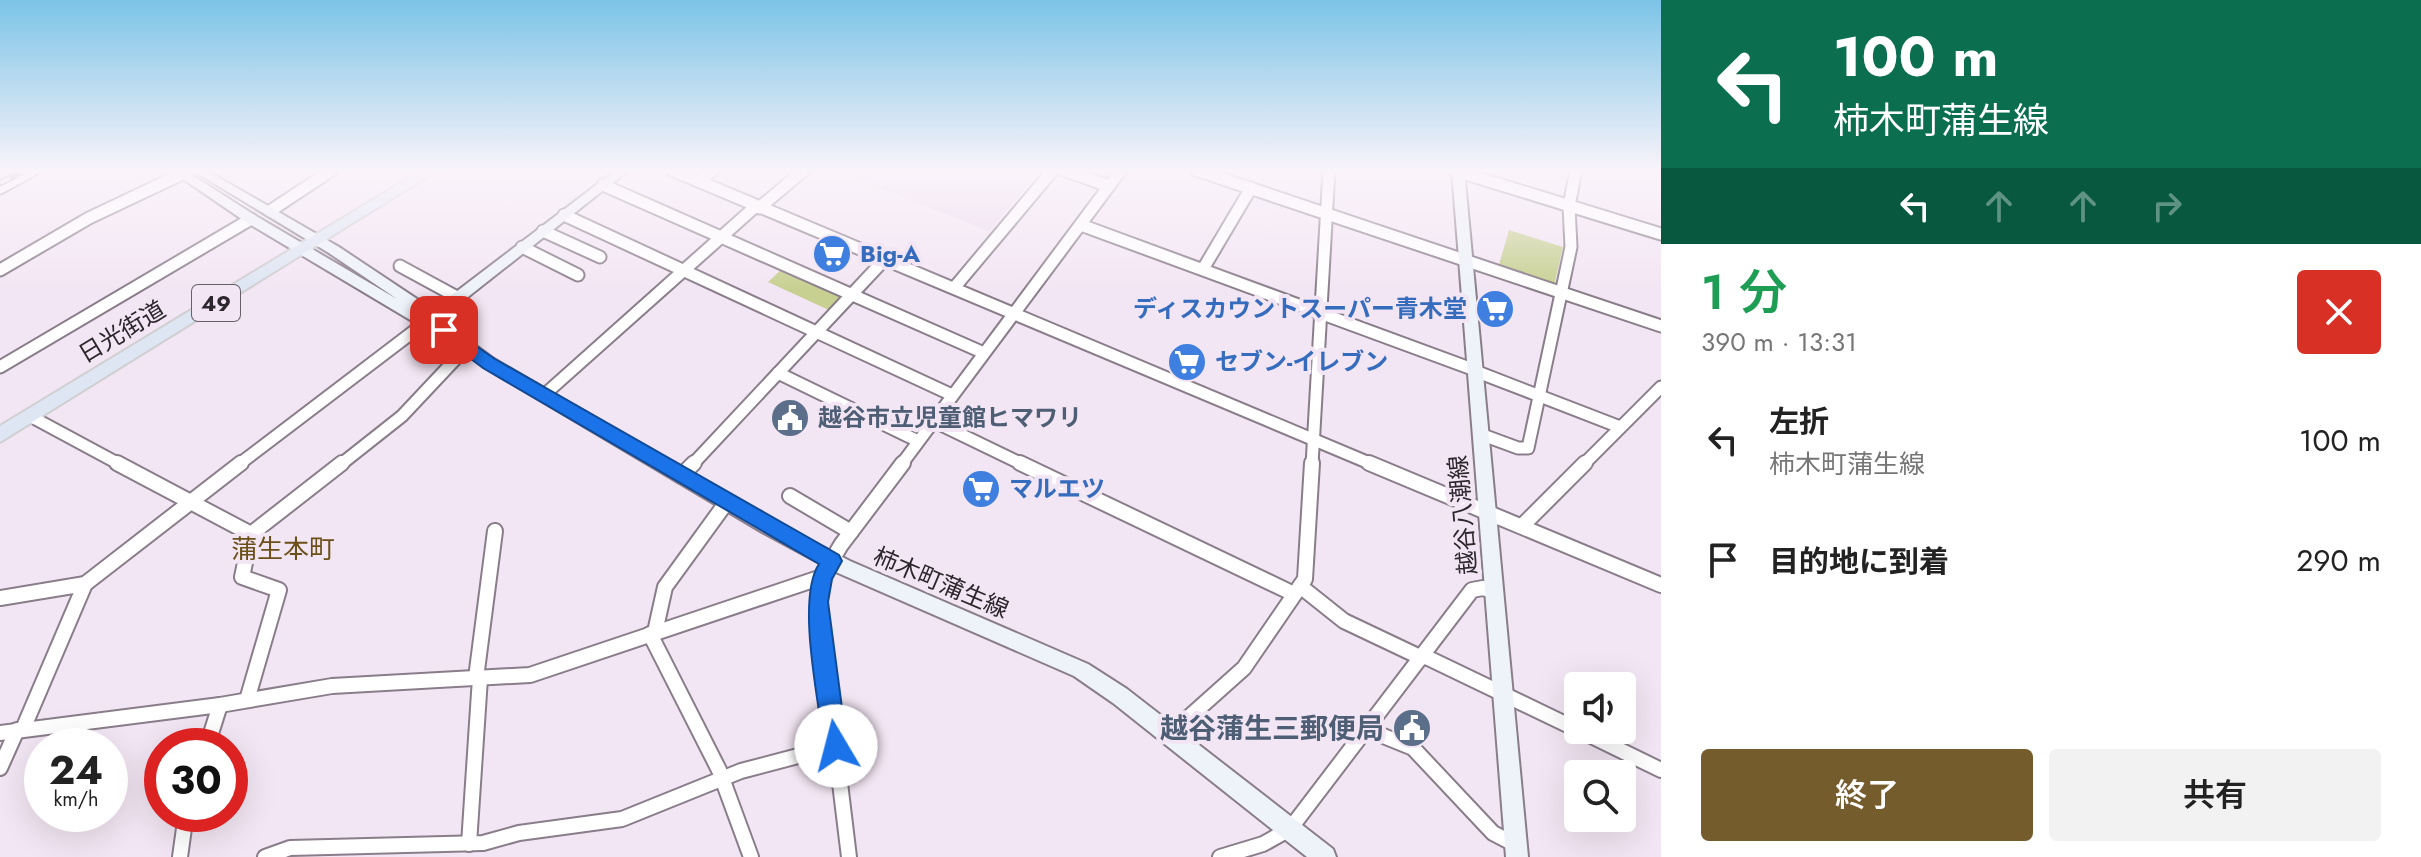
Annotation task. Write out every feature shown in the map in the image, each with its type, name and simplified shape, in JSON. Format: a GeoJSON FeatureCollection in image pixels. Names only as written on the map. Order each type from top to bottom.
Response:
{"type":"FeatureCollection","features":[{"type":"Feature","properties":{"kind":"main road"},"geometry":{"type":"LineString","coordinates":[[237,210],[417,317],[434,322],[457,297],[571,210]]}},
{"type":"Feature","properties":{"kind":"main road","name":"日光街道"},"geometry":{"type":"LineString","coordinates":[[0,435],[366,210]]}},
{"type":"Feature","properties":{"kind":"main road","name":"越谷八潮線"},"geometry":{"type":"LineString","coordinates":[[1460,210],[1516,851]]}},
{"type":"Feature","properties":{"kind":"main road","name":"柿木町蒲生線"},"geometry":{"type":"LineString","coordinates":[[270,211],[376,276],[466,348],[726,503],[832,561],[1081,670],[1325,857]]}},
{"type":"Feature","properties":{"kind":"street"},"geometry":{"type":"LineString","coordinates":[[0,270],[105,210]]}},
{"type":"Feature","properties":{"kind":"street"},"geometry":{"type":"LineString","coordinates":[[658,210],[984,353]]}},
{"type":"Feature","properties":{"kind":"street"},"geometry":{"type":"LineString","coordinates":[[544,395],[754,210]]}},
{"type":"Feature","properties":{"kind":"street"},"geometry":{"type":"LineString","coordinates":[[765,210],[1661,585]]}},
{"type":"Feature","properties":{"kind":"street"},"geometry":{"type":"LineString","coordinates":[[954,288],[1019,210]]}},
{"type":"Feature","properties":{"kind":"street"},"geometry":{"type":"LineString","coordinates":[[849,857],[818,602],[822,577],[851,532],[1092,210]]}},
{"type":"Feature","properties":{"kind":"street"},"geometry":{"type":"LineString","coordinates":[[1203,269],[1238,210]]}},
{"type":"Feature","properties":{"kind":"street"},"geometry":{"type":"LineString","coordinates":[[1314,210],[1661,326]]}},
{"type":"Feature","properties":{"kind":"street"},"geometry":{"type":"LineString","coordinates":[[1169,735],[1244,668],[1260,649],[1305,579],[1325,210]]}},
{"type":"Feature","properties":{"kind":"street"},"geometry":{"type":"LineString","coordinates":[[1480,434],[1518,448],[1528,448],[1571,247],[1569,210]]}},
{"type":"Feature","properties":{"kind":"street"},"geometry":{"type":"LineString","coordinates":[[1582,210],[1661,234]]}},
{"type":"Feature","properties":{"kind":"street"},"geometry":{"type":"LineString","coordinates":[[564,215],[952,395]]}},
{"type":"Feature","properties":{"kind":"street"},"geometry":{"type":"LineString","coordinates":[[0,367],[251,219]]}},
{"type":"Feature","properties":{"kind":"street"},"geometry":{"type":"LineString","coordinates":[[1081,225],[1620,427]]}},
{"type":"Feature","properties":{"kind":"street"},"geometry":{"type":"LineString","coordinates":[[543,231],[600,257]]}},
{"type":"Feature","properties":{"kind":"street"},"geometry":{"type":"LineString","coordinates":[[522,247],[578,275]]}},
{"type":"Feature","properties":{"kind":"street"},"geometry":{"type":"LineString","coordinates":[[681,476],[885,259]]}},
{"type":"Feature","properties":{"kind":"street"},"geometry":{"type":"LineString","coordinates":[[400,266],[457,297]]}},
{"type":"Feature","properties":{"kind":"street"},"geometry":{"type":"LineString","coordinates":[[0,768],[85,584],[191,501],[434,322]]}},
{"type":"Feature","properties":{"kind":"street"},"geometry":{"type":"LineString","coordinates":[[247,700],[279,590],[242,577],[251,534],[402,416],[466,348]]}},
{"type":"Feature","properties":{"kind":"street"},"geometry":{"type":"LineString","coordinates":[[778,373],[918,441]]}},
{"type":"Feature","properties":{"kind":"street"},"geometry":{"type":"LineString","coordinates":[[1522,526],[1661,387]]}},
{"type":"Feature","properties":{"kind":"street"},"geometry":{"type":"LineString","coordinates":[[30,416],[251,534]]}},
{"type":"Feature","properties":{"kind":"street"},"geometry":{"type":"LineString","coordinates":[[933,421],[1297,590],[1344,621],[1564,723]]}},
{"type":"Feature","properties":{"kind":"street"},"geometry":{"type":"LineString","coordinates":[[790,496],[851,532]]}},
{"type":"Feature","properties":{"kind":"street"},"geometry":{"type":"LineString","coordinates":[[726,503],[665,587],[652,633],[725,777],[744,826],[751,857]]}},
{"type":"Feature","properties":{"kind":"street"},"geometry":{"type":"LineString","coordinates":[[469,844],[478,678],[495,531]]}},
{"type":"Feature","properties":{"kind":"street"},"geometry":{"type":"LineString","coordinates":[[0,733],[220,705],[342,685],[530,675],[822,577]]}},
{"type":"Feature","properties":{"kind":"street"},"geometry":{"type":"LineString","coordinates":[[0,598],[85,584]]}},
{"type":"Feature","properties":{"kind":"street"},"geometry":{"type":"LineString","coordinates":[[1220,857],[1263,844],[1290,829],[1472,590],[1483,588],[1493,591]]}},
{"type":"Feature","properties":{"kind":"street"},"geometry":{"type":"LineString","coordinates":[[213,728],[220,705]]}},
{"type":"Feature","properties":{"kind":"street"},"geometry":{"type":"LineString","coordinates":[[1366,729],[1413,748],[1493,833],[1516,851]]}},
{"type":"Feature","properties":{"kind":"street"},"geometry":{"type":"LineString","coordinates":[[1607,744],[1661,770]]}},
{"type":"Feature","properties":{"kind":"street"},"geometry":{"type":"LineString","coordinates":[[265,857],[290,848],[469,844],[519,833],[622,819],[725,777],[836,746]]}},
{"type":"Feature","properties":{"kind":"street"},"geometry":{"type":"LineString","coordinates":[[180,857],[183,832]]}},
{"type":"Feature","properties":{"kind":"shaded area"},"geometry":{"type":"Polygon","coordinates":[[[936,210],[1007,210],[989,231],[936,210]]]}},
{"type":"Feature","properties":{"kind":"green space"},"geometry":{"type":"Polygon","coordinates":[[[1509,230],[1563,247],[1554,286],[1498,268],[1509,230]]]}},
{"type":"Feature","properties":{"kind":"green space"},"geometry":{"type":"Polygon","coordinates":[[[783,268],[844,296],[831,311],[768,282],[783,268]]]}},
{"type":"Feature","properties":{"kind":"place","name":"Big-A"},"geometry":{"type":"Point","coordinates":[832,254]}},
{"type":"Feature","properties":{"kind":"place","name":"ディスカウントスーパー青木堂"},"geometry":{"type":"Point","coordinates":[1495,309]}},
{"type":"Feature","properties":{"kind":"place","name":"セブン-イレブン"},"geometry":{"type":"Point","coordinates":[1187,362]}},
{"type":"Feature","properties":{"kind":"place","name":"越谷市立児童館ヒマワリ"},"geometry":{"type":"Point","coordinates":[790,418]}},
{"type":"Feature","properties":{"kind":"place","name":"マルエツ"},"geometry":{"type":"Point","coordinates":[981,489]}},
{"type":"Feature","properties":{"kind":"place","name":"越谷蒲生三郵便局"},"geometry":{"type":"Point","coordinates":[1412,728]}},
{"type":"Feature","properties":{"kind":"district","name":"蒲生本町"},"geometry":{"type":"Point","coordinates":[283,549]}},
{"type":"Feature","properties":{"kind":"route"},"geometry":{"type":"LineString","coordinates":[[444,330],[489,363],[726,503],[832,561],[822,577],[818,602],[836,746]]}}]}
